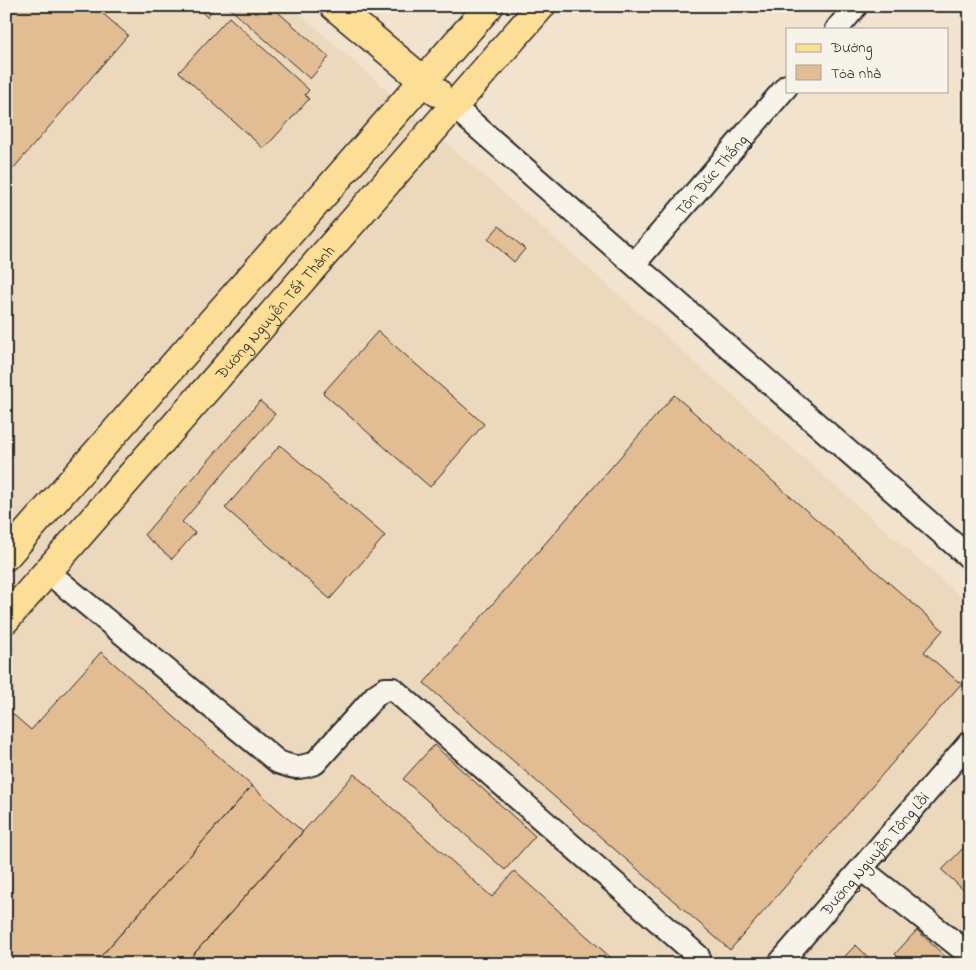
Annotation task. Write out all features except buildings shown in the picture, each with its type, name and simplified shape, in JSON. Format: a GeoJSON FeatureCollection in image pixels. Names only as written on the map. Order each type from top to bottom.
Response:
{"type":"FeatureCollection","features":[{"type":"Feature","properties":{"kind":"main road"},"geometry":{"type":"LineString","coordinates":[[334,6],[453,106]]}},
{"type":"Feature","properties":{"kind":"main road"},"geometry":{"type":"LineString","coordinates":[[6,556],[489,6]]}},
{"type":"Feature","properties":{"kind":"main road","name":"Đường Nguyễn Tất Thành"},"geometry":{"type":"LineString","coordinates":[[6,619],[541,6]]}},
{"type":"Feature","properties":{"kind":"street"},"geometry":{"type":"LineString","coordinates":[[838,28],[856,6]]}},
{"type":"Feature","properties":{"kind":"street","name":"Tôn Đức Thắng"},"geometry":{"type":"LineString","coordinates":[[634,264],[786,87]]}},
{"type":"Feature","properties":{"kind":"street"},"geometry":{"type":"LineString","coordinates":[[453,106],[967,551]]}},
{"type":"Feature","properties":{"kind":"street"},"geometry":{"type":"LineString","coordinates":[[48,572],[278,762],[301,768],[315,763],[376,695],[385,689],[393,689],[698,956]]}},
{"type":"Feature","properties":{"kind":"street","name":"Đường Nguyễn Tông Lỗi"},"geometry":{"type":"LineString","coordinates":[[779,964],[970,742]]}},
{"type":"Feature","properties":{"kind":"street"},"geometry":{"type":"LineString","coordinates":[[860,869],[970,955]]}},
{"type":"Feature","properties":{"kind":"shaded area"},"geometry":{"type":"Polygon","coordinates":[[[6,6],[291,6],[970,605],[970,964],[6,964],[6,6]]]}}]}
